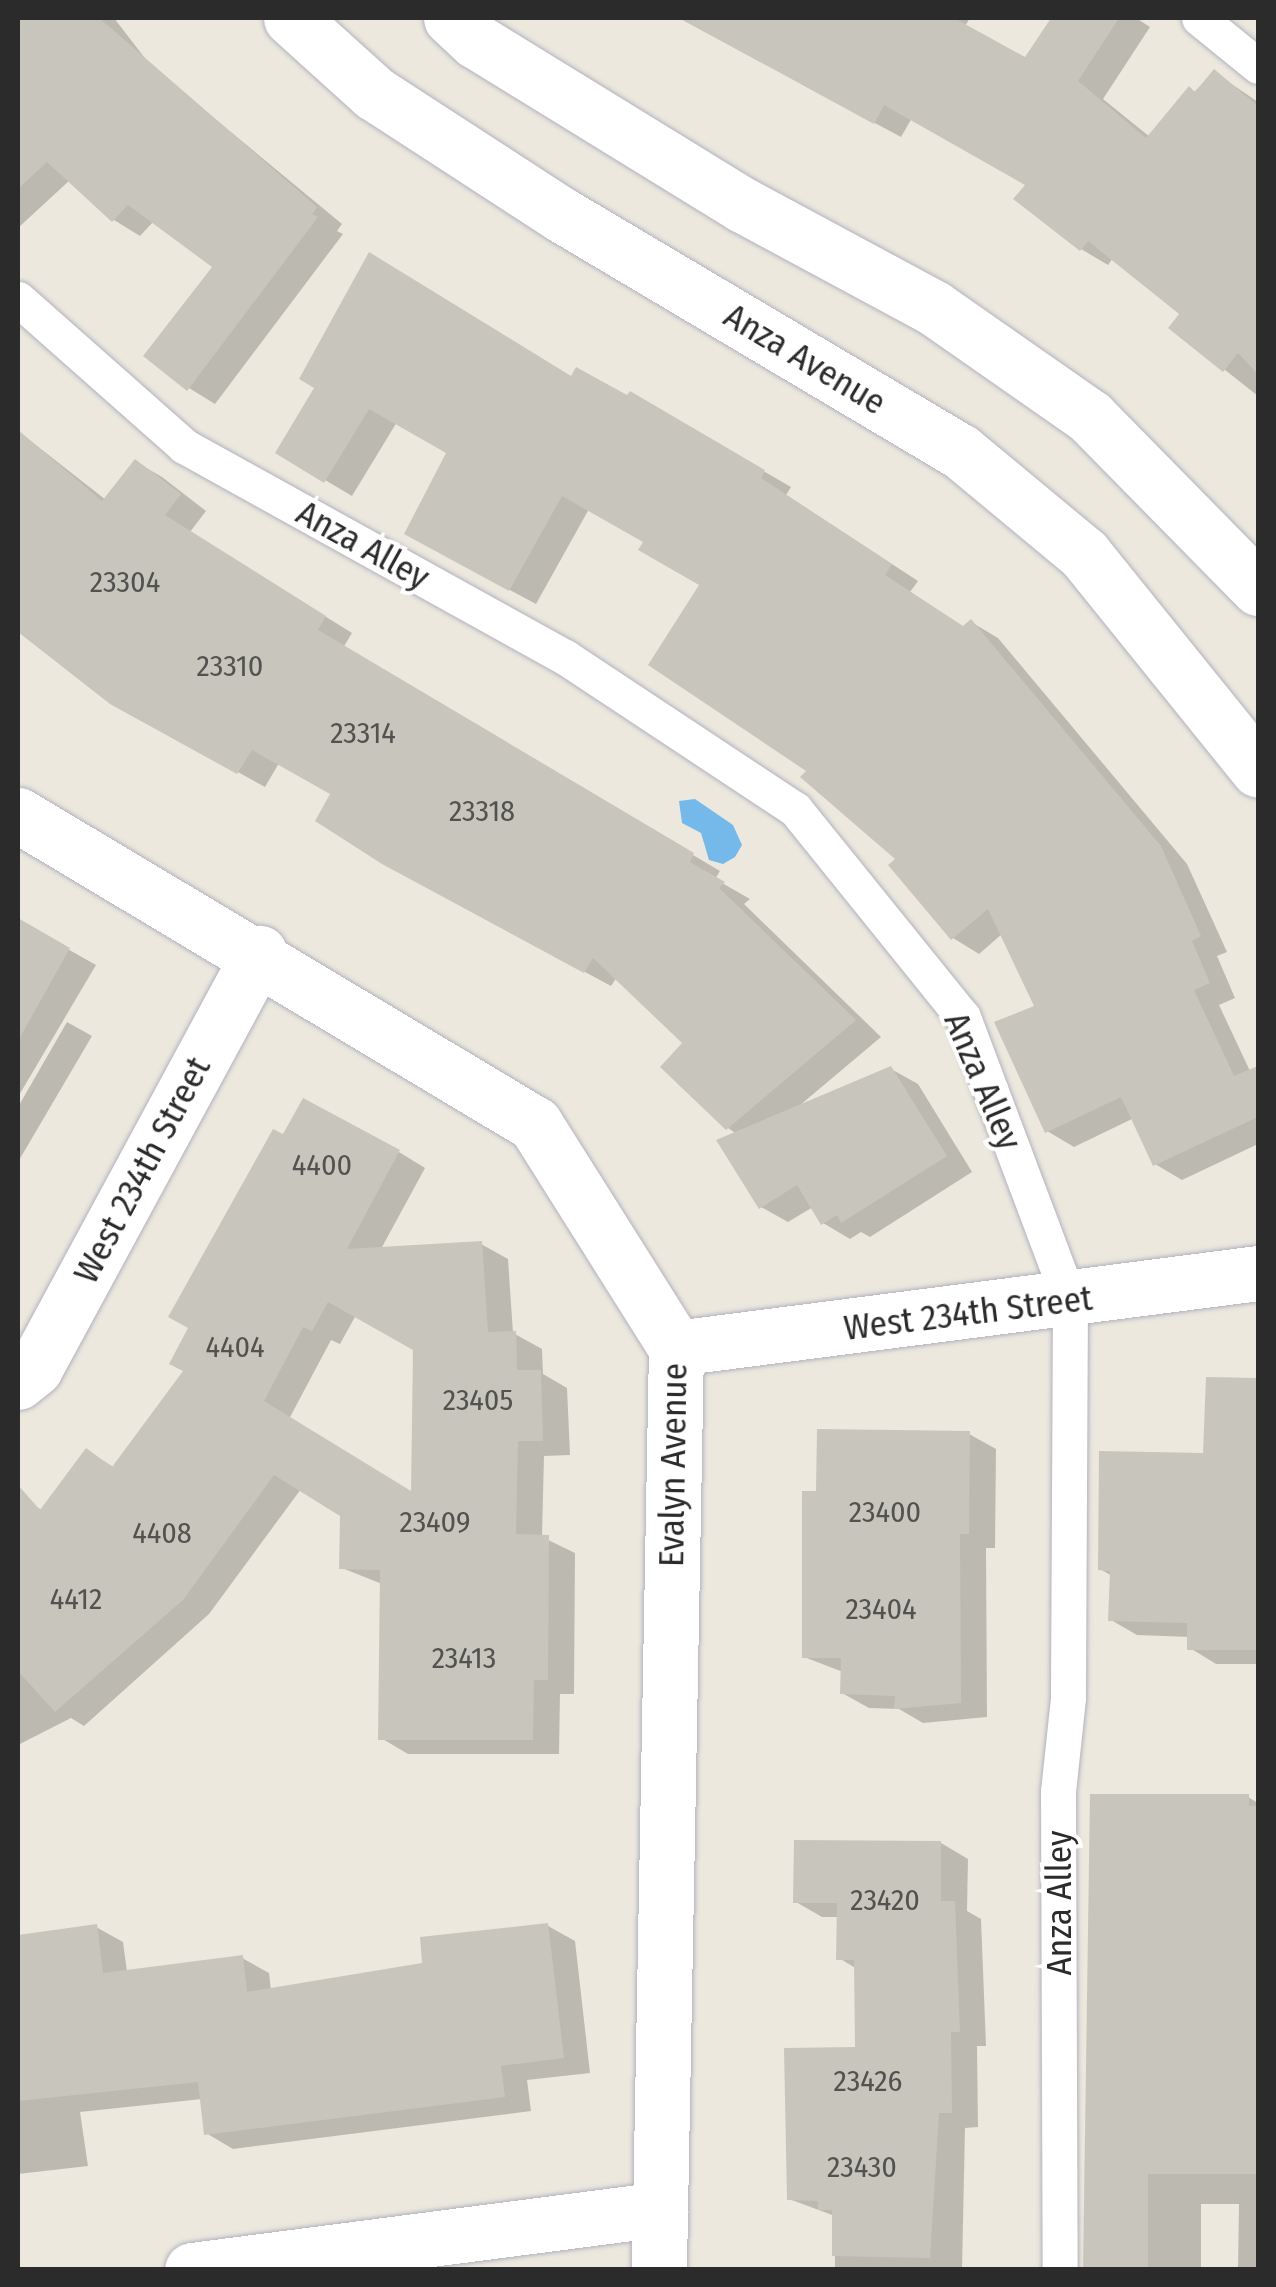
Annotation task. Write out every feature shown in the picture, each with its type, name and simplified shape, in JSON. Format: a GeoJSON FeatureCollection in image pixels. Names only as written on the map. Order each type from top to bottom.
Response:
{"type":"FeatureCollection","features":[{"type":"Feature","properties":{"kind":"street","name":"Anza Avenue"},"geometry":{"type":"LineString","coordinates":[[291,18],[406,114],[562,214],[960,451],[1084,554],[1258,770]]}},
{"type":"Feature","properties":{"kind":"street"},"geometry":{"type":"LineString","coordinates":[[451,18],[476,40],[743,205],[934,308],[1090,417],[1258,588]]}},
{"type":"Feature","properties":{"kind":"street","name":"Evalyn Avenue"},"geometry":{"type":"LineString","coordinates":[[18,815],[259,954],[535,1124],[676,1348],[659,2270]]}},
{"type":"Feature","properties":{"kind":"street","name":"West 234th Street"},"geometry":{"type":"LineString","coordinates":[[18,1382],[35,1368],[259,954]]}},
{"type":"Feature","properties":{"kind":"street","name":"West 234th Street"},"geometry":{"type":"LineString","coordinates":[[676,1348],[1070,1302],[1258,1274]]}},
{"type":"Feature","properties":{"kind":"street"},"geometry":{"type":"LineString","coordinates":[[192,2270],[660,2209]]}},
{"type":"Feature","properties":{"kind":"lane"},"geometry":{"type":"LineString","coordinates":[[1199,18],[1258,66]]}},
{"type":"Feature","properties":{"kind":"lane","name":"Anza Alley"},"geometry":{"type":"LineString","coordinates":[[18,299],[184,446],[565,657],[795,809],[963,1017],[1070,1302],[1068,1698],[1058,1790],[1060,2270]]}},
{"type":"Feature","properties":{"kind":"water"},"geometry":{"type":"Polygon","coordinates":[[[695,799],[733,825],[742,845],[735,857],[723,864],[709,860],[701,833],[682,823],[679,801],[695,799]]]}},
{"type":"Feature","properties":{"kind":"building"},"geometry":{"type":"Polygon","coordinates":[[[18,18],[99,18],[317,207],[312,214],[318,217],[187,391],[143,356],[212,267],[128,205],[112,222],[47,162],[18,189],[18,18]]]}},
{"type":"Feature","properties":{"kind":"building"},"geometry":{"type":"Polygon","coordinates":[[[679,18],[954,18],[1025,57],[1051,18],[1119,18],[1078,81],[1146,138],[1189,86],[1195,92],[1214,69],[1258,106],[1258,374],[1238,353],[1223,372],[1168,328],[1179,314],[1088,241],[1080,251],[1013,199],[1025,185],[884,105],[874,124],[679,18]]]}},
{"type":"Feature","properties":{"kind":"building"},"geometry":{"type":"Polygon","coordinates":[[[369,252],[571,376],[576,367],[627,395],[630,391],[765,470],[761,478],[892,564],[885,575],[963,626],[971,619],[1161,846],[1201,936],[1192,941],[1210,983],[1194,990],[1234,1076],[1258,1066],[1258,1117],[1153,1166],[1121,1097],[1045,1133],[994,1022],[1034,1006],[988,909],[951,940],[888,865],[895,859],[800,777],[806,771],[648,665],[699,585],[638,550],[643,542],[562,496],[509,591],[404,534],[446,453],[369,409],[324,483],[275,453],[314,388],[299,379],[369,252]]]}},
{"type":"Feature","properties":{"kind":"building"},"geometry":{"type":"Polygon","coordinates":[[[18,430],[102,501],[135,459],[181,494],[165,515],[326,616],[318,630],[694,853],[690,862],[725,882],[719,888],[856,1020],[726,1130],[660,1067],[682,1043],[593,958],[584,973],[382,864],[315,821],[330,794],[252,750],[237,774],[110,704],[18,632],[18,430]]]}},
{"type":"Feature","properties":{"kind":"building"},"geometry":{"type":"Polygon","coordinates":[[[18,918],[70,948],[18,1041],[18,918]]]}},
{"type":"Feature","properties":{"kind":"building"},"geometry":{"type":"Polygon","coordinates":[[[891,1066],[947,1156],[841,1223],[837,1215],[821,1225],[797,1185],[759,1209],[716,1140],[891,1066]]]}},
{"type":"Feature","properties":{"kind":"building"},"geometry":{"type":"Polygon","coordinates":[[[303,1098],[400,1150],[347,1249],[482,1241],[488,1332],[516,1331],[517,1370],[541,1370],[543,1441],[518,1441],[516,1534],[549,1535],[548,1680],[534,1680],[533,1740],[378,1740],[380,1570],[339,1569],[340,1516],[274,1475],[183,1600],[55,1712],[18,1671],[18,1485],[40,1510],[86,1448],[112,1467],[183,1371],[169,1364],[188,1328],[168,1317],[273,1129],[283,1134],[303,1098]],[[328,1302],[312,1331],[303,1327],[264,1401],[411,1491],[413,1350],[328,1302]]]}},
{"type":"Feature","properties":{"kind":"building"},"geometry":{"type":"Polygon","coordinates":[[[1206,1377],[1258,1378],[1258,1650],[1187,1650],[1187,1623],[1108,1621],[1110,1571],[1098,1570],[1099,1451],[1203,1453],[1206,1377]]]}},
{"type":"Feature","properties":{"kind":"building"},"geometry":{"type":"Polygon","coordinates":[[[817,1429],[970,1431],[969,1534],[960,1534],[961,1703],[894,1709],[895,1696],[840,1694],[841,1658],[802,1658],[802,1491],[816,1491],[817,1429]]]}},
{"type":"Feature","properties":{"kind":"building"},"geometry":{"type":"Polygon","coordinates":[[[1090,1794],[1249,1794],[1249,1806],[1258,1806],[1258,2174],[1148,2174],[1148,2270],[1083,2270],[1090,1794]]]}},
{"type":"Feature","properties":{"kind":"building"},"geometry":{"type":"Polygon","coordinates":[[[794,1840],[941,1841],[941,1901],[955,1901],[960,2032],[951,2032],[952,2113],[939,2113],[930,2258],[832,2256],[832,2210],[818,2210],[818,2201],[787,2200],[784,2048],[855,2047],[854,1960],[836,1960],[837,1903],[793,1903],[794,1840]]]}},
{"type":"Feature","properties":{"kind":"building"},"geometry":{"type":"Polygon","coordinates":[[[548,1923],[564,2058],[501,2066],[505,2097],[204,2135],[198,2082],[18,2101],[18,1935],[97,1924],[103,1973],[243,1955],[247,1992],[422,1963],[420,1937],[548,1923]]]}}]}
